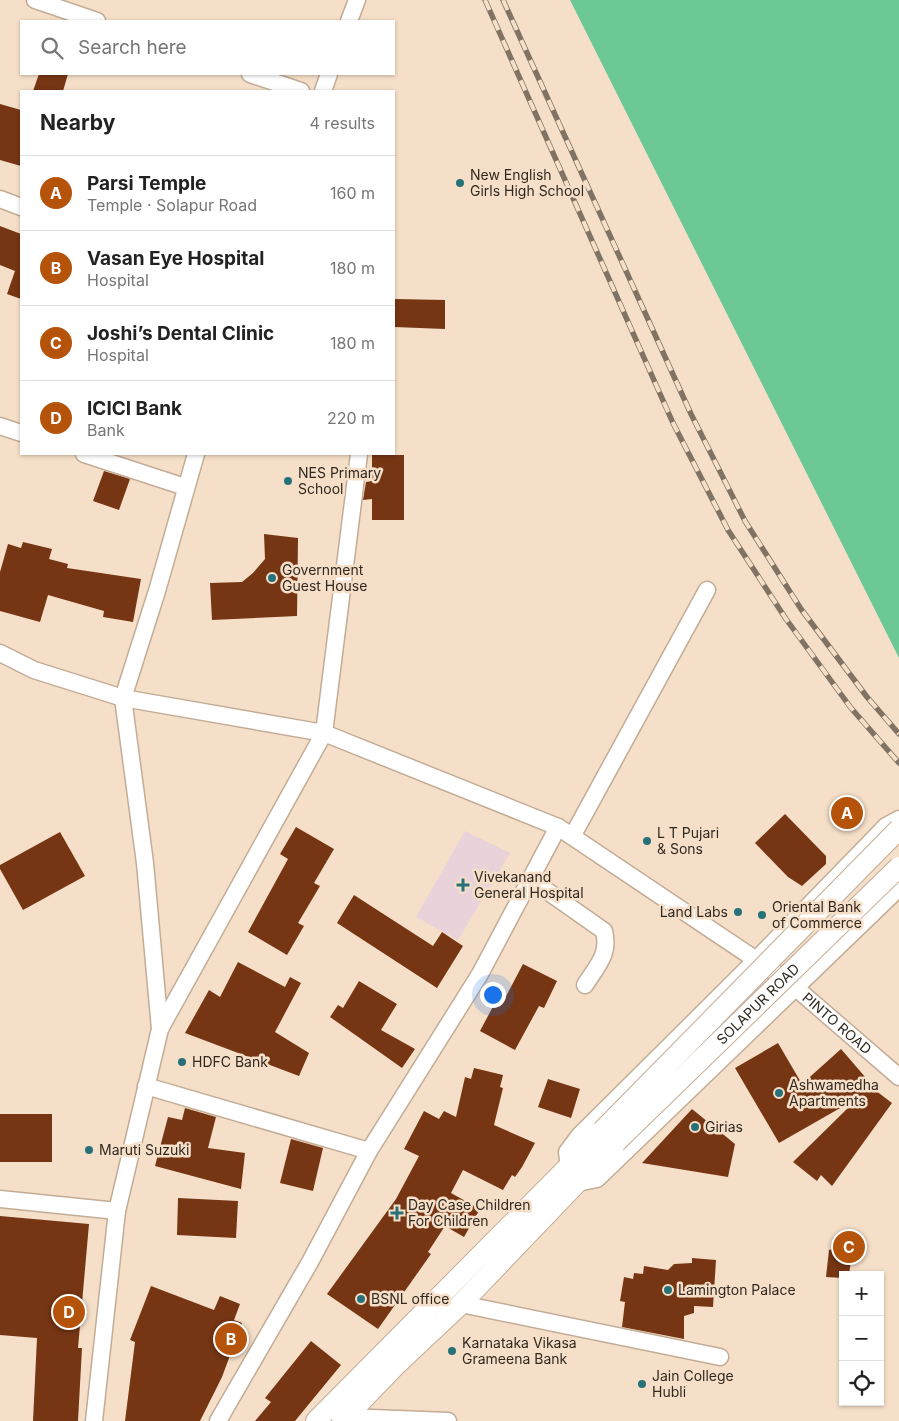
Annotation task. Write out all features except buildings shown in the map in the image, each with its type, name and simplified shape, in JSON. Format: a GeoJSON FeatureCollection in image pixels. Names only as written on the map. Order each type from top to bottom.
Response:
{"type":"FeatureCollection","features":[{"type":"Feature","properties":{"kind":"main road"},"geometry":{"type":"LineString","coordinates":[[344,1419],[395,1366],[461,1304],[573,1175],[899,829]]}},
{"type":"Feature","properties":{"kind":"main road","name":"SOLAPUR ROAD"},"geometry":{"type":"LineString","coordinates":[[609,1136],[899,867]]}},
{"type":"Feature","properties":{"kind":"main road"},"geometry":{"type":"LineString","coordinates":[[316,1421],[573,1175]]}},
{"type":"Feature","properties":{"kind":"street"},"geometry":{"type":"LineString","coordinates":[[35,0],[94,20]]}},
{"type":"Feature","properties":{"kind":"street"},"geometry":{"type":"LineString","coordinates":[[349,20],[357,0]]}},
{"type":"Feature","properties":{"kind":"street"},"geometry":{"type":"LineString","coordinates":[[253,75],[298,90]]}},
{"type":"Feature","properties":{"kind":"street"},"geometry":{"type":"LineString","coordinates":[[323,90],[329,75]]}},
{"type":"Feature","properties":{"kind":"street"},"geometry":{"type":"LineString","coordinates":[[0,199],[20,207]]}},
{"type":"Feature","properties":{"kind":"street"},"geometry":{"type":"LineString","coordinates":[[0,426],[20,433]]}},
{"type":"Feature","properties":{"kind":"street"},"geometry":{"type":"LineString","coordinates":[[87,455],[185,487]]}},
{"type":"Feature","properties":{"kind":"street"},"geometry":{"type":"LineString","coordinates":[[160,1029],[145,863],[123,698],[157,591],[185,487],[196,455]]}},
{"type":"Feature","properties":{"kind":"street"},"geometry":{"type":"LineString","coordinates":[[94,1421],[118,1211],[160,1029],[324,733],[359,455]]}},
{"type":"Feature","properties":{"kind":"street"},"geometry":{"type":"LineString","coordinates":[[572,836],[707,590]]}},
{"type":"Feature","properties":{"kind":"street","name":"PINTO ROAD"},"geometry":{"type":"LineString","coordinates":[[0,653],[34,670],[123,698],[324,733],[558,827],[773,971],[899,1077]]}},
{"type":"Feature","properties":{"kind":"street"},"geometry":{"type":"LineString","coordinates":[[899,819],[886,826],[756,960],[579,1136],[567,1152],[573,1175],[597,1179],[794,987],[899,888]]}},
{"type":"Feature","properties":{"kind":"street"},"geometry":{"type":"LineString","coordinates":[[218,1421],[310,1262],[369,1151],[480,974],[558,827]]}},
{"type":"Feature","properties":{"kind":"street"},"geometry":{"type":"LineString","coordinates":[[530,879],[604,931],[608,943],[605,953],[584,985]]}},
{"type":"Feature","properties":{"kind":"street"},"geometry":{"type":"LineString","coordinates":[[146,1086],[369,1151]]}},
{"type":"Feature","properties":{"kind":"street"},"geometry":{"type":"LineString","coordinates":[[0,1198],[118,1211]]}},
{"type":"Feature","properties":{"kind":"street"},"geometry":{"type":"LineString","coordinates":[[461,1304],[720,1357]]}},
{"type":"Feature","properties":{"kind":"street"},"geometry":{"type":"LineString","coordinates":[[344,1419],[448,1421]]}},
{"type":"Feature","properties":{"kind":"shaded area","name":"Vivekanand General Hospital"},"geometry":{"type":"Polygon","coordinates":[[[465,831],[510,853],[458,940],[416,917],[465,831]]]}},
{"type":"Feature","properties":{"kind":"green space"},"geometry":{"type":"Polygon","coordinates":[[[570,0],[899,0],[899,658],[570,0]]]}},
{"type":"Feature","properties":{"kind":"railway"},"geometry":{"type":"LineString","coordinates":[[485,0],[673,423],[728,530],[786,619],[851,708],[899,763]]}},
{"type":"Feature","properties":{"kind":"railway"},"geometry":{"type":"LineString","coordinates":[[503,0],[691,414],[745,521],[801,609],[867,697],[899,734]]}},
{"type":"Feature","properties":{"kind":"place","name":"New English Girls High School"},"geometry":{"type":"Point","coordinates":[460,183]}},
{"type":"Feature","properties":{"kind":"place","name":"NES Primary School"},"geometry":{"type":"Point","coordinates":[288,481]}},
{"type":"Feature","properties":{"kind":"place","name":"Government Guest House"},"geometry":{"type":"Point","coordinates":[272,578]}},
{"type":"Feature","properties":{"kind":"place","name":"Parsi Temple"},"geometry":{"type":"Point","coordinates":[847,813]}},
{"type":"Feature","properties":{"kind":"place","name":"L T Pujari & Sons"},"geometry":{"type":"Point","coordinates":[647,841]}},
{"type":"Feature","properties":{"kind":"place","name":"Vivekanand General Hospital"},"geometry":{"type":"Point","coordinates":[463,885]}},
{"type":"Feature","properties":{"kind":"place","name":"Land Labs"},"geometry":{"type":"Point","coordinates":[738,912]}},
{"type":"Feature","properties":{"kind":"place","name":"Oriental Bank of Commerce"},"geometry":{"type":"Point","coordinates":[762,915]}},
{"type":"Feature","properties":{"kind":"place","name":"HDFC Bank"},"geometry":{"type":"Point","coordinates":[182,1062]}},
{"type":"Feature","properties":{"kind":"place","name":"Ashwamedha Apartments"},"geometry":{"type":"Point","coordinates":[779,1093]}},
{"type":"Feature","properties":{"kind":"place","name":"Girias"},"geometry":{"type":"Point","coordinates":[695,1127]}},
{"type":"Feature","properties":{"kind":"place","name":"Maruti Suzuki"},"geometry":{"type":"Point","coordinates":[89,1150]}},
{"type":"Feature","properties":{"kind":"place","name":"Day Case Children For Children"},"geometry":{"type":"Point","coordinates":[397,1213]}},
{"type":"Feature","properties":{"kind":"place","name":"Joshi’s Dental Clinic"},"geometry":{"type":"Point","coordinates":[849,1247]}},
{"type":"Feature","properties":{"kind":"place","name":"Lamington Palace"},"geometry":{"type":"Point","coordinates":[668,1290]}},
{"type":"Feature","properties":{"kind":"place","name":"BSNL office"},"geometry":{"type":"Point","coordinates":[361,1299]}},
{"type":"Feature","properties":{"kind":"place","name":"ICICI Bank"},"geometry":{"type":"Point","coordinates":[69,1312]}},
{"type":"Feature","properties":{"kind":"place","name":"Vasan Eye Hospital"},"geometry":{"type":"Point","coordinates":[231,1339]}},
{"type":"Feature","properties":{"kind":"place","name":"Karnataka Vikasa Grameena Bank"},"geometry":{"type":"Point","coordinates":[452,1351]}},
{"type":"Feature","properties":{"kind":"place","name":"Jain College Hubli"},"geometry":{"type":"Point","coordinates":[642,1384]}}]}
